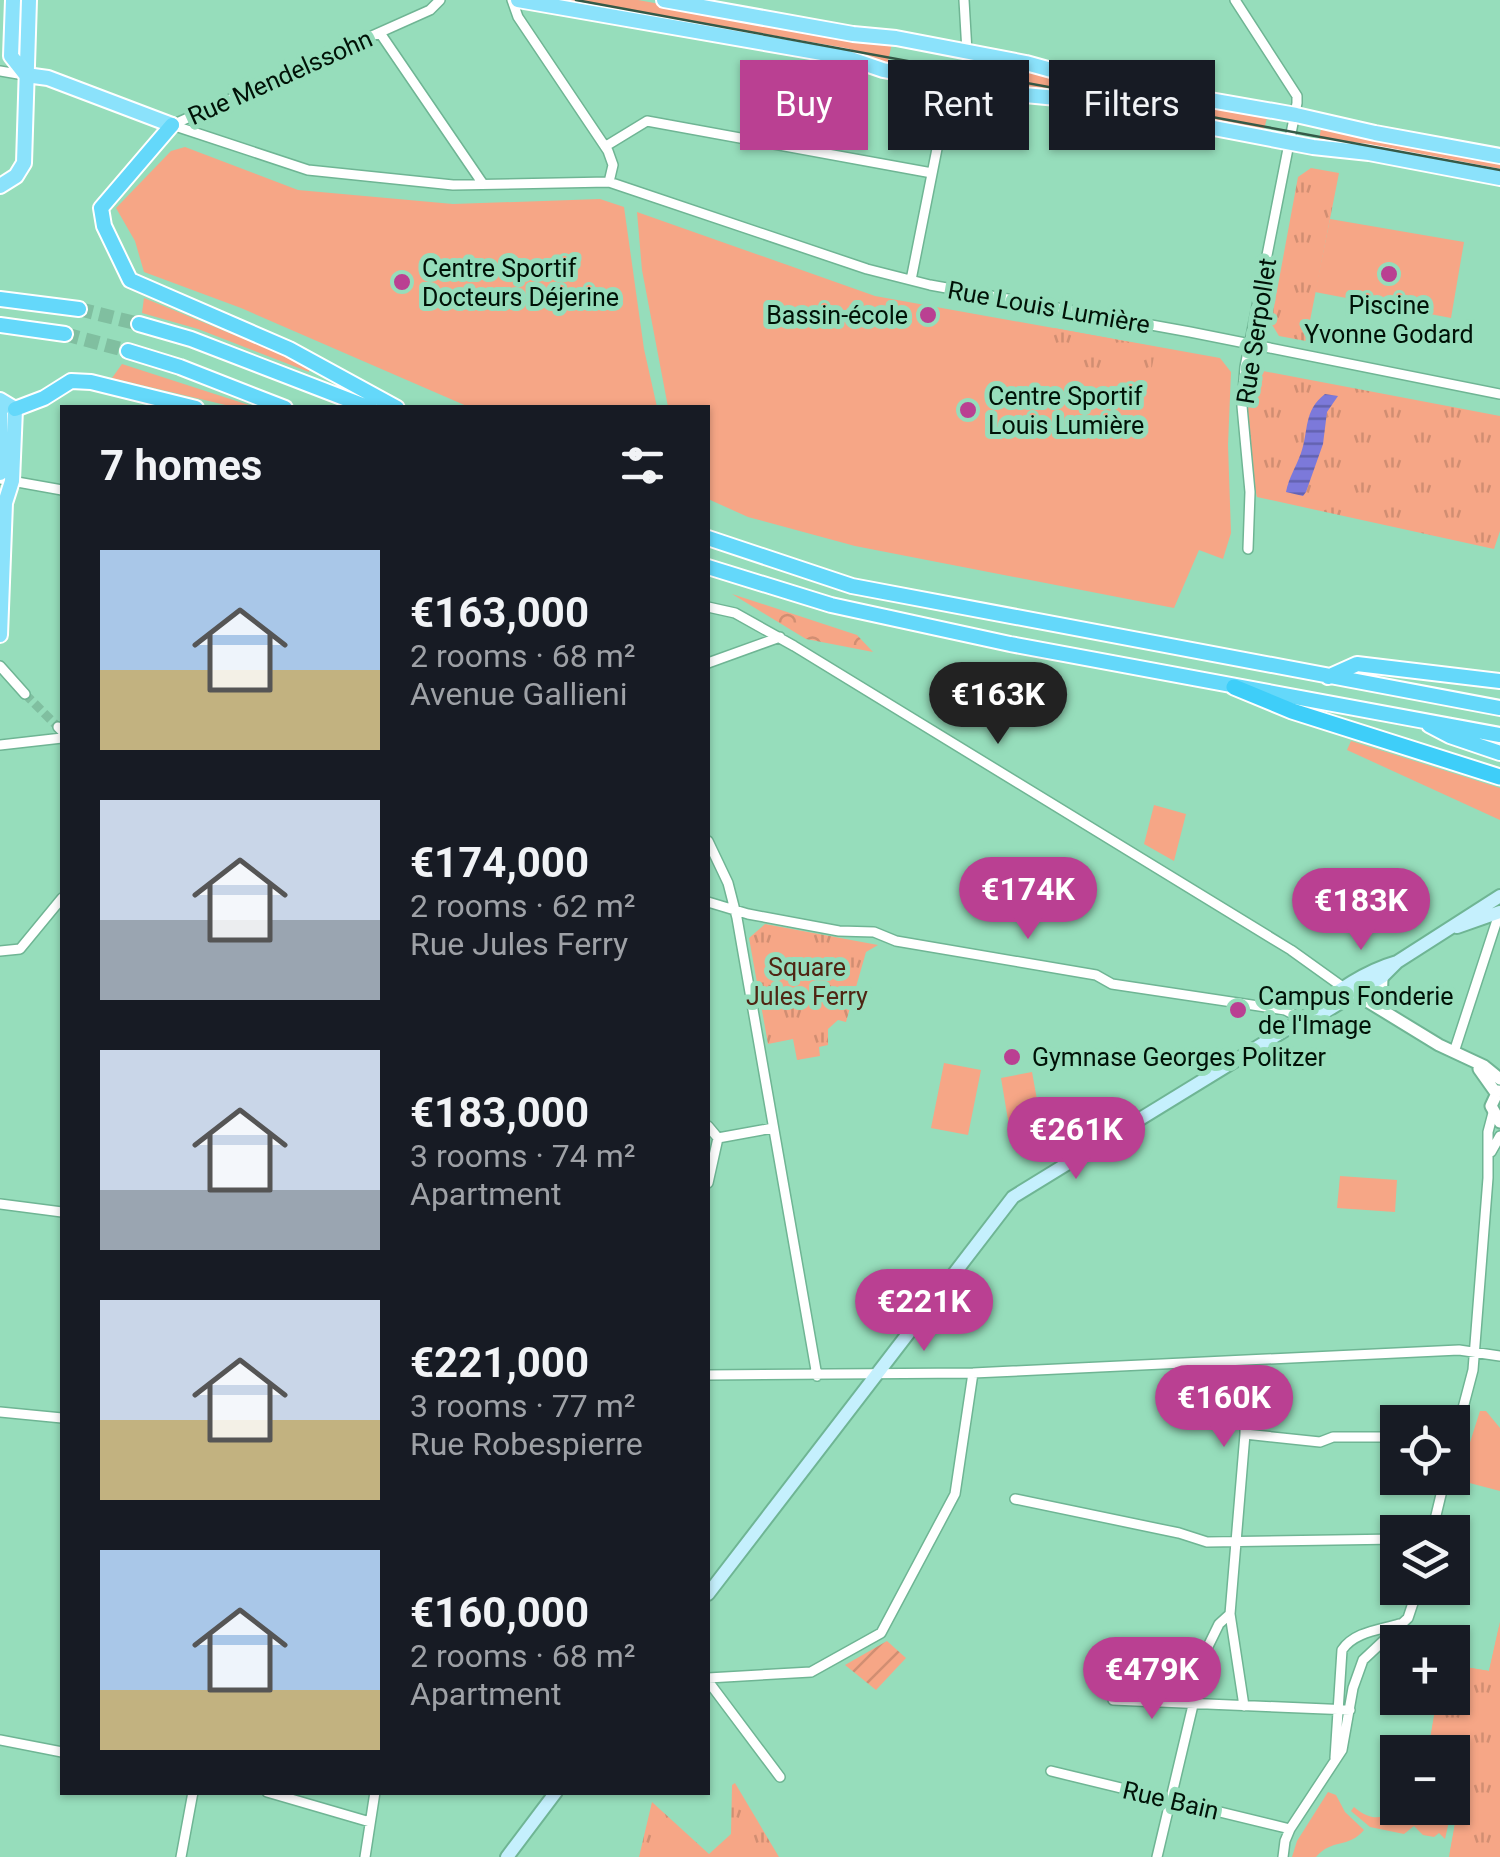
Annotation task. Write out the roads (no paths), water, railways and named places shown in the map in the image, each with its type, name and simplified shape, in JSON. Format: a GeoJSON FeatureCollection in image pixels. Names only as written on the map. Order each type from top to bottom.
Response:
{"type":"FeatureCollection","features":[{"type":"Feature","properties":{"kind":"highway"},"geometry":{"type":"LineString","coordinates":[[172,125],[101,208],[104,226],[130,280],[290,349],[392,405]]}},
{"type":"Feature","properties":{"kind":"highway"},"geometry":{"type":"LineString","coordinates":[[0,298],[79,309]]}},
{"type":"Feature","properties":{"kind":"highway"},"geometry":{"type":"LineString","coordinates":[[139,324],[191,339],[362,405]]}},
{"type":"Feature","properties":{"kind":"highway"},"geometry":{"type":"LineString","coordinates":[[0,325],[66,334]]}},
{"type":"Feature","properties":{"kind":"highway"},"geometry":{"type":"LineString","coordinates":[[128,351],[277,405]]}},
{"type":"Feature","properties":{"kind":"highway"},"geometry":{"type":"LineString","coordinates":[[5,405],[44,398],[70,381],[91,382],[184,405]]}},
{"type":"Feature","properties":{"kind":"highway"},"geometry":{"type":"LineString","coordinates":[[710,539],[852,586],[1500,708]]}},
{"type":"Feature","properties":{"kind":"highway"},"geometry":{"type":"LineString","coordinates":[[710,568],[831,605],[1234,688],[1500,735]]}},
{"type":"Feature","properties":{"kind":"highway"},"geometry":{"type":"LineString","coordinates":[[1327,677],[1357,664],[1500,681]]}},
{"type":"Feature","properties":{"kind":"highway"},"geometry":{"type":"LineString","coordinates":[[1234,688],[1292,711],[1500,778]]}},
{"type":"Feature","properties":{"kind":"highway"},"geometry":{"type":"LineString","coordinates":[[1415,718],[1450,736],[1500,752]]}},
{"type":"Feature","properties":{"kind":"main road"},"geometry":{"type":"LineString","coordinates":[[13,0],[11,56],[26,75],[48,78],[172,125]]}},
{"type":"Feature","properties":{"kind":"main road"},"geometry":{"type":"LineString","coordinates":[[0,186],[16,176],[24,163],[29,0]]}},
{"type":"Feature","properties":{"kind":"main road"},"geometry":{"type":"LineString","coordinates":[[515,0],[845,57],[888,71]]}},
{"type":"Feature","properties":{"kind":"main road"},"geometry":{"type":"LineString","coordinates":[[664,0],[967,52],[1073,76],[1296,114],[1375,134],[1500,156]]}},
{"type":"Feature","properties":{"kind":"main road"},"geometry":{"type":"LineString","coordinates":[[1029,96],[1500,178]]}},
{"type":"Feature","properties":{"kind":"main road"},"geometry":{"type":"LineString","coordinates":[[0,635],[5,405]]}},
{"type":"Feature","properties":{"kind":"main road"},"geometry":{"type":"LineString","coordinates":[[1350,991],[1382,977],[1398,962],[1500,896]]}},
{"type":"Feature","properties":{"kind":"main road"},"geometry":{"type":"LineString","coordinates":[[1454,927],[1500,912]]}},
{"type":"Feature","properties":{"kind":"main road"},"geometry":{"type":"LineString","coordinates":[[710,1591],[1013,1197],[1303,1019],[1325,1012],[1380,967],[1398,962]]}},
{"type":"Feature","properties":{"kind":"main road"},"geometry":{"type":"LineString","coordinates":[[507,1857],[554,1795]]}},
{"type":"Feature","properties":{"kind":"street","name":"Rue Mendelssohn"},"geometry":{"type":"LineString","coordinates":[[172,125],[430,10],[440,0]]}},
{"type":"Feature","properties":{"kind":"street"},"geometry":{"type":"LineString","coordinates":[[515,0],[518,17],[606,146],[613,166],[609,182]]}},
{"type":"Feature","properties":{"kind":"street"},"geometry":{"type":"LineString","coordinates":[[964,0],[967,52]]}},
{"type":"Feature","properties":{"kind":"street"},"geometry":{"type":"LineString","coordinates":[[1235,0],[1297,96],[1296,114]]}},
{"type":"Feature","properties":{"kind":"street"},"geometry":{"type":"LineString","coordinates":[[380,33],[483,184]]}},
{"type":"Feature","properties":{"kind":"street"},"geometry":{"type":"LineString","coordinates":[[0,70],[26,75]]}},
{"type":"Feature","properties":{"kind":"street","name":"Rue Serpollet"},"geometry":{"type":"LineString","coordinates":[[1248,549],[1250,492],[1242,406],[1296,114]]}},
{"type":"Feature","properties":{"kind":"street"},"geometry":{"type":"LineString","coordinates":[[606,146],[647,120],[932,173]]}},
{"type":"Feature","properties":{"kind":"street","name":"Rue Louis Lumière"},"geometry":{"type":"LineString","coordinates":[[172,125],[308,170],[453,184],[609,182],[866,269],[911,280],[1500,394]]}},
{"type":"Feature","properties":{"kind":"street"},"geometry":{"type":"LineString","coordinates":[[911,280],[937,150]]}},
{"type":"Feature","properties":{"kind":"street"},"geometry":{"type":"LineString","coordinates":[[3,478],[60,490]]}},
{"type":"Feature","properties":{"kind":"street"},"geometry":{"type":"LineString","coordinates":[[710,607],[735,613],[780,637],[1291,950],[1350,991],[1500,1078]]}},
{"type":"Feature","properties":{"kind":"street"},"geometry":{"type":"LineString","coordinates":[[710,662],[780,637]]}},
{"type":"Feature","properties":{"kind":"street"},"geometry":{"type":"LineString","coordinates":[[0,666],[25,694]]}},
{"type":"Feature","properties":{"kind":"street"},"geometry":{"type":"LineString","coordinates":[[0,746],[60,732]]}},
{"type":"Feature","properties":{"kind":"street"},"geometry":{"type":"LineString","coordinates":[[710,845],[735,908],[817,1376]]}},
{"type":"Feature","properties":{"kind":"street"},"geometry":{"type":"LineString","coordinates":[[0,952],[20,949],[60,900]]}},
{"type":"Feature","properties":{"kind":"street"},"geometry":{"type":"LineString","coordinates":[[710,902],[784,921],[838,931],[874,932],[896,940],[1078,972],[1112,984],[1285,1010],[1303,1019]]}},
{"type":"Feature","properties":{"kind":"street"},"geometry":{"type":"LineString","coordinates":[[1454,1052],[1500,912]]}},
{"type":"Feature","properties":{"kind":"street"},"geometry":{"type":"LineString","coordinates":[[1382,977],[1382,1008]]}},
{"type":"Feature","properties":{"kind":"street"},"geometry":{"type":"LineString","coordinates":[[1463,1405],[1473,1370],[1488,1132],[1496,1118],[1492,1102],[1498,1092],[1468,1060]]}},
{"type":"Feature","properties":{"kind":"street"},"geometry":{"type":"LineString","coordinates":[[710,1128],[718,1138]]}},
{"type":"Feature","properties":{"kind":"street"},"geometry":{"type":"LineString","coordinates":[[718,1138],[773,1128]]}},
{"type":"Feature","properties":{"kind":"street"},"geometry":{"type":"LineString","coordinates":[[1488,1160],[1500,1136]]}},
{"type":"Feature","properties":{"kind":"street"},"geometry":{"type":"LineString","coordinates":[[710,1174],[718,1138]]}},
{"type":"Feature","properties":{"kind":"street"},"geometry":{"type":"LineString","coordinates":[[0,1204],[60,1212]]}},
{"type":"Feature","properties":{"kind":"street"},"geometry":{"type":"LineString","coordinates":[[710,1375],[876,1375],[1474,1352],[1500,1356]]}},
{"type":"Feature","properties":{"kind":"street"},"geometry":{"type":"LineString","coordinates":[[1244,1706],[1230,1614],[1246,1360]]}},
{"type":"Feature","properties":{"kind":"street"},"geometry":{"type":"LineString","coordinates":[[710,1679],[811,1672],[881,1633],[955,1494],[972,1372]]}},
{"type":"Feature","properties":{"kind":"street"},"geometry":{"type":"LineString","coordinates":[[0,1412],[60,1418]]}},
{"type":"Feature","properties":{"kind":"street"},"geometry":{"type":"LineString","coordinates":[[1244,1434],[1320,1442],[1334,1437],[1380,1436]]}},
{"type":"Feature","properties":{"kind":"street"},"geometry":{"type":"LineString","coordinates":[[1015,1499],[1206,1542],[1380,1539]]}},
{"type":"Feature","properties":{"kind":"street"},"geometry":{"type":"LineString","coordinates":[[1283,1857],[1290,1829],[1345,1743],[1356,1676],[1363,1660],[1403,1623],[1411,1605]]}},
{"type":"Feature","properties":{"kind":"street"},"geometry":{"type":"LineString","coordinates":[[1156,1857],[1193,1705],[1194,1674],[1219,1624],[1230,1614]]}},
{"type":"Feature","properties":{"kind":"street"},"geometry":{"type":"LineString","coordinates":[[1335,1758],[1342,1650],[1348,1641],[1403,1623]]}},
{"type":"Feature","properties":{"kind":"street"},"geometry":{"type":"LineString","coordinates":[[1098,1651],[1207,1648]]}},
{"type":"Feature","properties":{"kind":"street"},"geometry":{"type":"LineString","coordinates":[[710,1682],[780,1777]]}},
{"type":"Feature","properties":{"kind":"street"},"geometry":{"type":"LineString","coordinates":[[1113,1700],[1350,1710]]}},
{"type":"Feature","properties":{"kind":"street"},"geometry":{"type":"LineString","coordinates":[[0,1740],[60,1752]]}},
{"type":"Feature","properties":{"kind":"street","name":"Rue Bain"},"geometry":{"type":"LineString","coordinates":[[1051,1771],[1290,1829]]}},
{"type":"Feature","properties":{"kind":"street"},"geometry":{"type":"LineString","coordinates":[[181,1857],[192,1795]]}},
{"type":"Feature","properties":{"kind":"street"},"geometry":{"type":"LineString","coordinates":[[276,1795],[370,1822]]}},
{"type":"Feature","properties":{"kind":"street"},"geometry":{"type":"LineString","coordinates":[[364,1857],[374,1795]]}},
{"type":"Feature","properties":{"kind":"tunnel"},"geometry":{"type":"LineString","coordinates":[[79,309],[139,324]]}},
{"type":"Feature","properties":{"kind":"tunnel"},"geometry":{"type":"LineString","coordinates":[[65,334],[128,351]]}},
{"type":"Feature","properties":{"kind":"tunnel"},"geometry":{"type":"LineString","coordinates":[[25,694],[58,727]]}},
{"type":"Feature","properties":{"kind":"tram line"},"geometry":{"type":"LineString","coordinates":[[576,0],[1500,170]]}},
{"type":"Feature","properties":{"kind":"place","name":"Piscine Yvonne Godard"},"geometry":{"type":"Point","coordinates":[1389,274]}},
{"type":"Feature","properties":{"kind":"place","name":"Centre Sportif Docteurs Déjerine"},"geometry":{"type":"Point","coordinates":[402,282]}},
{"type":"Feature","properties":{"kind":"place","name":"Bassin-école"},"geometry":{"type":"Point","coordinates":[928,315]}},
{"type":"Feature","properties":{"kind":"place","name":"Centre Sportif Louis Lumière"},"geometry":{"type":"Point","coordinates":[968,410]}},
{"type":"Feature","properties":{"kind":"place","name":"Campus Fonderie de l'Image"},"geometry":{"type":"Point","coordinates":[1238,1010]}},
{"type":"Feature","properties":{"kind":"place","name":"Gymnase Georges Politzer"},"geometry":{"type":"Point","coordinates":[1012,1057]}},
{"type":"Feature","properties":{"kind":"park label","name":"Square Jules Ferry"},"geometry":{"type":"Point","coordinates":[807,982]}}]}
